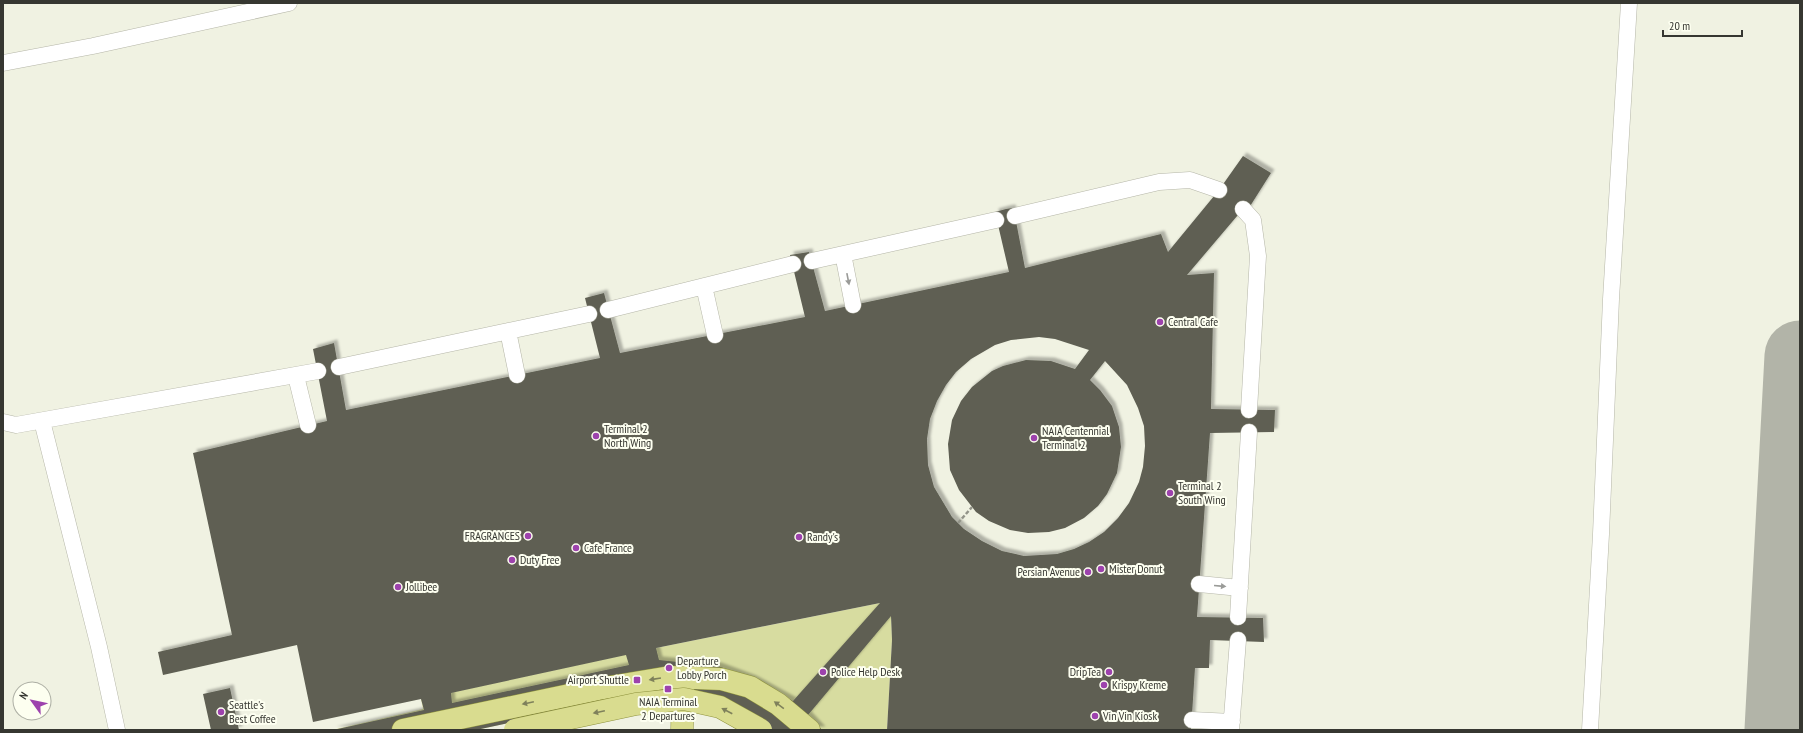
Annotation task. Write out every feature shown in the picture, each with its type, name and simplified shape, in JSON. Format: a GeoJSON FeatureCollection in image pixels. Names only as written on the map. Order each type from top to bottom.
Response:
{"type":"FeatureCollection","features":[{"type":"Feature","properties":{"kind":"main road"},"geometry":{"type":"LineString","coordinates":[[403,730],[598,689],[670,677],[721,679],[750,687],[778,704],[809,730]]}},
{"type":"Feature","properties":{"kind":"main road"},"geometry":{"type":"LineString","coordinates":[[682,730],[684,677]]}},
{"type":"Feature","properties":{"kind":"main road"},"geometry":{"type":"LineString","coordinates":[[515,730],[636,704],[684,700],[720,707],[761,730]]}},
{"type":"Feature","properties":{"kind":"lane"},"geometry":{"type":"LineString","coordinates":[[3,63],[93,46],[289,3]]}},
{"type":"Feature","properties":{"kind":"lane"},"geometry":{"type":"LineString","coordinates":[[1590,730],[1602,518],[1611,299],[1629,3]]}},
{"type":"Feature","properties":{"kind":"lane"},"geometry":{"type":"LineString","coordinates":[[1015,216],[1159,182],[1190,180],[1219,190]]}},
{"type":"Feature","properties":{"kind":"lane"},"geometry":{"type":"LineString","coordinates":[[1243,209],[1253,220],[1258,256],[1249,410]]}},
{"type":"Feature","properties":{"kind":"lane"},"geometry":{"type":"LineString","coordinates":[[812,261],[996,220]]}},
{"type":"Feature","properties":{"kind":"lane"},"geometry":{"type":"LineString","coordinates":[[843,254],[853,305]]}},
{"type":"Feature","properties":{"kind":"lane"},"geometry":{"type":"LineString","coordinates":[[608,310],[793,264]]}},
{"type":"Feature","properties":{"kind":"lane"},"geometry":{"type":"LineString","coordinates":[[704,286],[715,335]]}},
{"type":"Feature","properties":{"kind":"lane"},"geometry":{"type":"LineString","coordinates":[[339,367],[589,314]]}},
{"type":"Feature","properties":{"kind":"lane"},"geometry":{"type":"LineString","coordinates":[[508,331],[517,375]]}},
{"type":"Feature","properties":{"kind":"lane"},"geometry":{"type":"LineString","coordinates":[[3,422],[16,425],[42,421],[318,371]]}},
{"type":"Feature","properties":{"kind":"lane"},"geometry":{"type":"LineString","coordinates":[[296,376],[308,425]]}},
{"type":"Feature","properties":{"kind":"lane"},"geometry":{"type":"LineString","coordinates":[[42,421],[99,647],[117,730]]}},
{"type":"Feature","properties":{"kind":"lane"},"geometry":{"type":"LineString","coordinates":[[1238,617],[1249,432]]}},
{"type":"Feature","properties":{"kind":"lane"},"geometry":{"type":"LineString","coordinates":[[1199,584],[1240,588]]}},
{"type":"Feature","properties":{"kind":"lane"},"geometry":{"type":"LineString","coordinates":[[1192,720],[1232,726],[1238,640]]}},
{"type":"Feature","properties":{"kind":"path"},"geometry":{"type":"LineString","coordinates":[[958,523],[972,507]]}},
{"type":"Feature","properties":{"kind":"green space"},"geometry":{"type":"Polygon","coordinates":[[[880,603],[891,616],[892,640],[887,730],[768,730],[729,706],[536,717],[476,730],[332,730],[423,709],[421,699],[656,648],[880,603]]]}},
{"type":"Feature","properties":{"kind":"building","name":"Terminal 2 North Wing"},"geometry":{"type":"Polygon","coordinates":[[[1243,156],[1271,173],[1247,211],[1243,209],[1187,275],[1214,273],[1211,409],[1275,410],[1274,432],[1210,433],[1197,617],[1263,618],[1264,642],[1210,640],[1209,668],[1195,668],[1191,730],[887,730],[892,640],[891,616],[808,715],[822,730],[768,730],[729,706],[536,717],[476,730],[333,730],[424,710],[421,699],[313,722],[297,645],[163,675],[158,652],[232,635],[193,453],[327,421],[313,349],[334,343],[346,410],[600,358],[585,298],[604,293],[620,353],[805,317],[790,255],[809,252],[825,311],[1009,272],[995,212],[1012,208],[1015,216],[1025,268],[1161,234],[1168,252],[1219,190],[1243,156]],[[1039,337],[1011,340],[995,345],[971,359],[956,372],[946,385],[937,401],[930,419],[927,439],[928,465],[934,487],[952,517],[964,529],[982,541],[1002,551],[1024,556],[1057,554],[1074,549],[1089,542],[1104,532],[1118,518],[1129,503],[1139,482],[1143,467],[1145,446],[1144,426],[1138,408],[1127,385],[1105,361],[1090,380],[1112,406],[1119,427],[1121,447],[1117,473],[1107,494],[1098,506],[1084,518],[1065,528],[1049,532],[1028,533],[1010,530],[989,521],[976,512],[959,490],[950,470],[948,444],[952,420],[961,401],[972,387],[992,371],[1003,366],[1026,360],[1051,361],[1075,369],[1089,350],[1055,339],[1039,337]],[[880,603],[656,648],[659,660],[718,666],[753,679],[793,701],[880,603]],[[626,655],[451,693],[452,703],[629,665],[626,655]]]}},
{"type":"Feature","properties":{"kind":"building","name":"Seattle's Best Coffee"},"geometry":{"type":"Polygon","coordinates":[[[230,688],[239,730],[211,730],[203,694],[230,688]]]}},
{"type":"Feature","properties":{"kind":"taxiway"},"geometry":{"type":"LineString","coordinates":[[1780,730],[1800,356]]}},
{"type":"Feature","properties":{"kind":"place","name":"Central Cafe"},"geometry":{"type":"Point","coordinates":[1160,322]}},
{"type":"Feature","properties":{"kind":"place","name":"Terminal 2 North Wing"},"geometry":{"type":"Point","coordinates":[596,436]}},
{"type":"Feature","properties":{"kind":"place","name":"NAIA Centennial Terminal 2"},"geometry":{"type":"Point","coordinates":[1034,438]}},
{"type":"Feature","properties":{"kind":"place","name":"Terminal 2 South Wing"},"geometry":{"type":"Point","coordinates":[1170,493]}},
{"type":"Feature","properties":{"kind":"place","name":"FRAGRANCES"},"geometry":{"type":"Point","coordinates":[528,536]}},
{"type":"Feature","properties":{"kind":"place","name":"Randy's"},"geometry":{"type":"Point","coordinates":[799,537]}},
{"type":"Feature","properties":{"kind":"place","name":"Cafe France"},"geometry":{"type":"Point","coordinates":[576,548]}},
{"type":"Feature","properties":{"kind":"place","name":"Duty Free"},"geometry":{"type":"Point","coordinates":[512,560]}},
{"type":"Feature","properties":{"kind":"place","name":"Mister Donut"},"geometry":{"type":"Point","coordinates":[1101,569]}},
{"type":"Feature","properties":{"kind":"place","name":"Persian Avenue"},"geometry":{"type":"Point","coordinates":[1088,572]}},
{"type":"Feature","properties":{"kind":"place","name":"Jollibee"},"geometry":{"type":"Point","coordinates":[398,587]}},
{"type":"Feature","properties":{"kind":"place","name":"Departure Lobby Porch"},"geometry":{"type":"Point","coordinates":[669,668]}},
{"type":"Feature","properties":{"kind":"place","name":"Police Help Desk"},"geometry":{"type":"Point","coordinates":[823,672]}},
{"type":"Feature","properties":{"kind":"place","name":"DripTea"},"geometry":{"type":"Point","coordinates":[1109,672]}},
{"type":"Feature","properties":{"kind":"place","name":"Airport Shuttle"},"geometry":{"type":"Point","coordinates":[637,680]}},
{"type":"Feature","properties":{"kind":"place","name":"Krispy Kreme"},"geometry":{"type":"Point","coordinates":[1104,685]}},
{"type":"Feature","properties":{"kind":"place","name":"NAIA Terminal 2 Departures"},"geometry":{"type":"Point","coordinates":[668,689]}},
{"type":"Feature","properties":{"kind":"place","name":"Seattle's Best Coffee"},"geometry":{"type":"Point","coordinates":[221,712]}},
{"type":"Feature","properties":{"kind":"place","name":"Vin Vin Kiosk"},"geometry":{"type":"Point","coordinates":[1095,716]}}]}
